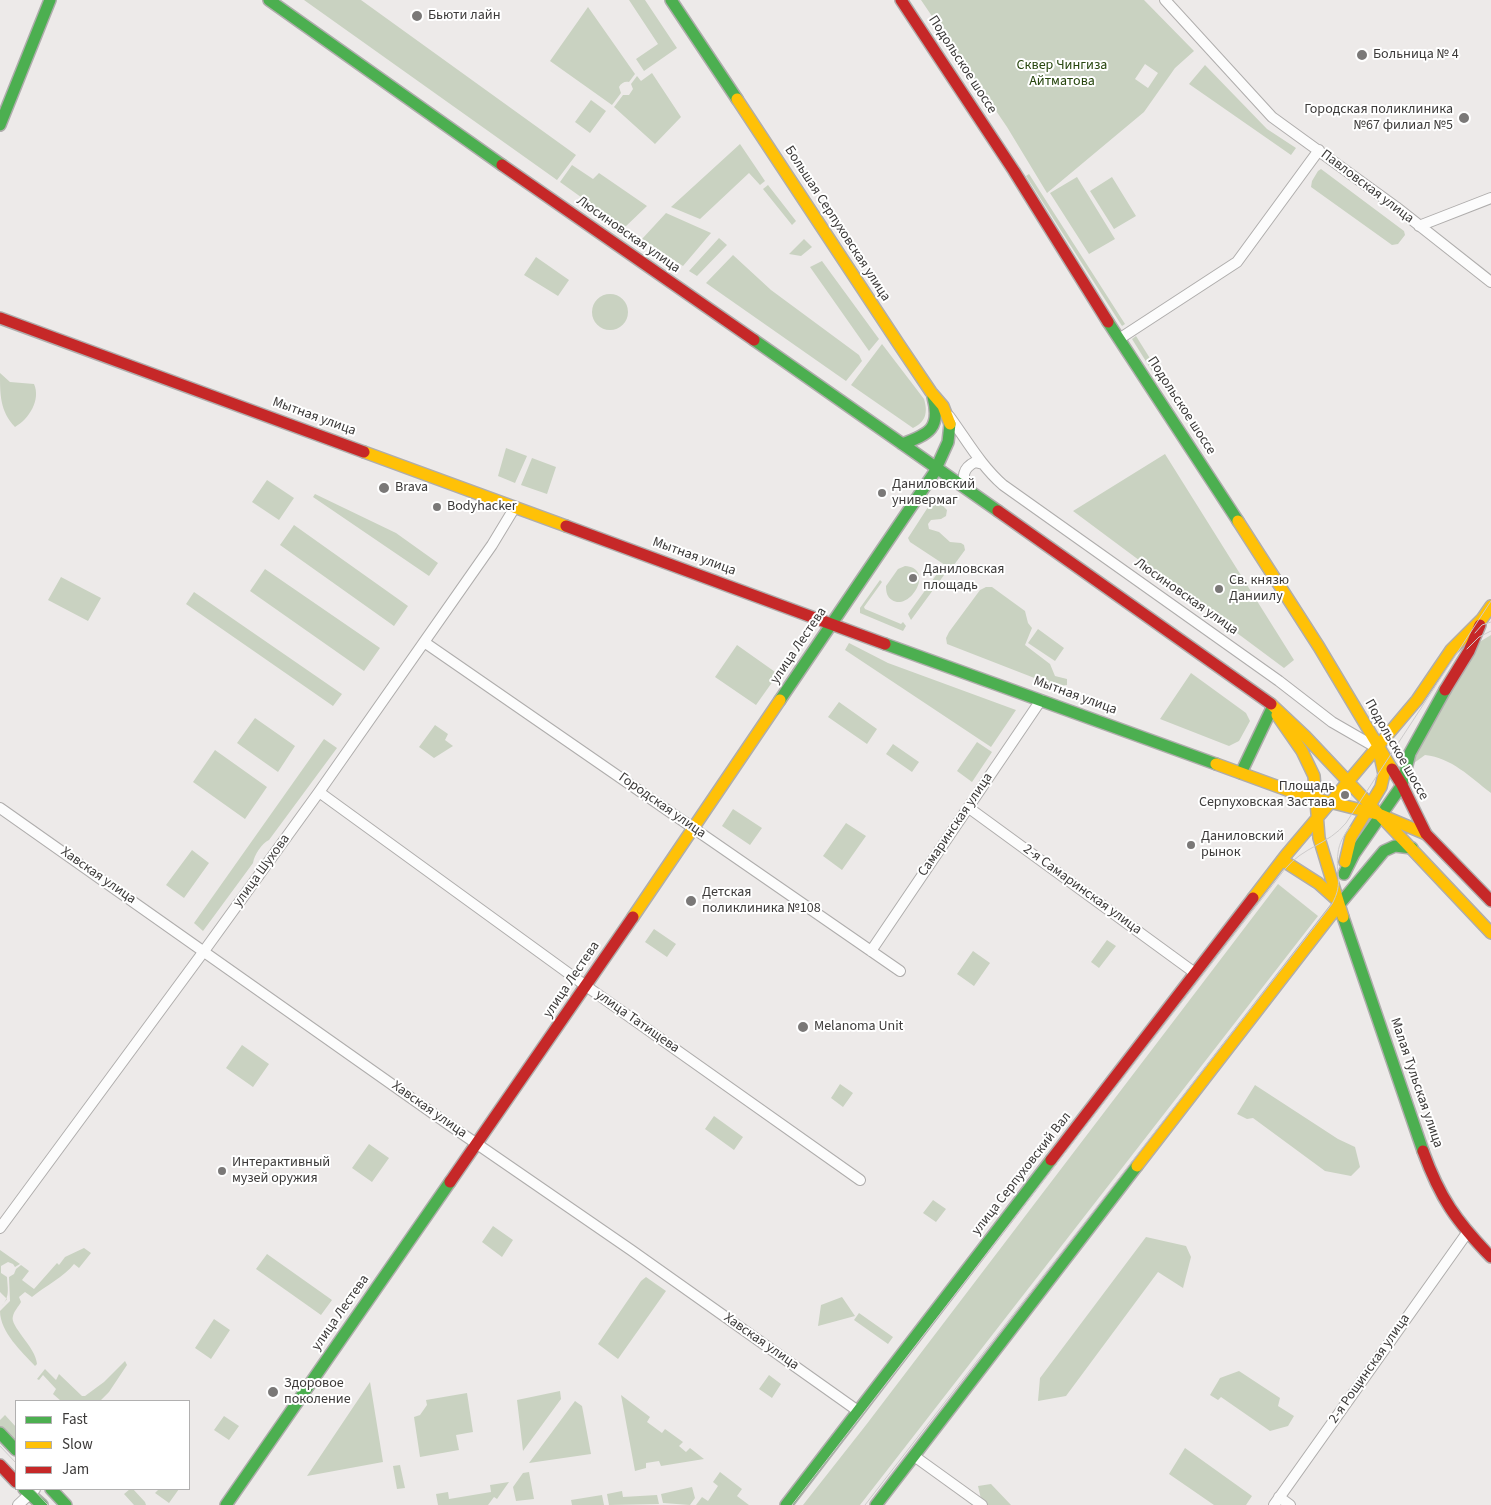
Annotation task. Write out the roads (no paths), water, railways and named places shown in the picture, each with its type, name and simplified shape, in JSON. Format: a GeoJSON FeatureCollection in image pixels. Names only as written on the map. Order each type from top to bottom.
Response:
{"type":"FeatureCollection","features":[{"type":"Feature","properties":{"kind":"main road"},"geometry":{"type":"LineString","coordinates":[[0,125],[50,0]]}},
{"type":"Feature","properties":{"kind":"main road","name":"Люсиновская улица"},"geometry":{"type":"LineString","coordinates":[[270,0],[1269,704]]}},
{"type":"Feature","properties":{"kind":"main road","name":"Большая Серпуховская улица"},"geometry":{"type":"LineString","coordinates":[[671,0],[838,255],[931,392],[946,411]]}},
{"type":"Feature","properties":{"kind":"main road","name":"Подольское шоссе"},"geometry":{"type":"LineString","coordinates":[[902,0],[1014,171],[1119,339],[1319,647],[1402,785],[1426,834]]}},
{"type":"Feature","properties":{"kind":"main road","name":"Мытная улица"},"geometry":{"type":"LineString","coordinates":[[0,318],[1298,794],[1332,802],[1368,807]]}},
{"type":"Feature","properties":{"kind":"main road"},"geometry":{"type":"LineString","coordinates":[[902,444],[922,438],[931,431],[937,422],[938,412],[931,392]]}},
{"type":"Feature","properties":{"kind":"main road"},"geometry":{"type":"LineString","coordinates":[[936,469],[944,454],[949,438],[949,422],[946,411]]}},
{"type":"Feature","properties":{"kind":"main road","name":"улица Лестева"},"geometry":{"type":"LineString","coordinates":[[226,1505],[478,1144],[936,469]]}},
{"type":"Feature","properties":{"kind":"main road"},"geometry":{"type":"LineString","coordinates":[[1340,905],[1329,892],[1282,860],[1417,700],[1452,650],[1488,611]]}},
{"type":"Feature","properties":{"kind":"main road"},"geometry":{"type":"LineString","coordinates":[[1344,874],[1354,854],[1402,785],[1410,753],[1469,651],[1488,611]]}},
{"type":"Feature","properties":{"kind":"main road"},"geometry":{"type":"LineString","coordinates":[[1241,773],[1269,704]]}},
{"type":"Feature","properties":{"kind":"main road"},"geometry":{"type":"LineString","coordinates":[[1269,704],[1294,724],[1349,782],[1368,807],[1426,834],[1491,901]]}},
{"type":"Feature","properties":{"kind":"main road"},"geometry":{"type":"LineString","coordinates":[[1269,704],[1310,764],[1314,776],[1323,853],[1340,905]]}},
{"type":"Feature","properties":{"kind":"main road"},"geometry":{"type":"LineString","coordinates":[[1340,905],[1346,852],[1351,837],[1381,787],[1384,774],[1378,748]]}},
{"type":"Feature","properties":{"kind":"main road"},"geometry":{"type":"LineString","coordinates":[[1382,815],[1491,933]]}},
{"type":"Feature","properties":{"kind":"main road"},"geometry":{"type":"LineString","coordinates":[[876,1505],[1319,929],[1383,850],[1396,845],[1412,848]]}},
{"type":"Feature","properties":{"kind":"main road","name":"улица Серпуховский Вал"},"geometry":{"type":"LineString","coordinates":[[786,1505],[1282,860]]}},
{"type":"Feature","properties":{"kind":"main road","name":"Малая Тульская улица"},"geometry":{"type":"LineString","coordinates":[[1340,905],[1347,932],[1433,1178],[1446,1204],[1467,1233],[1491,1257]]}},
{"type":"Feature","properties":{"kind":"main road"},"geometry":{"type":"LineString","coordinates":[[0,1433],[15,1449]]}},
{"type":"Feature","properties":{"kind":"main road"},"geometry":{"type":"LineString","coordinates":[[0,1465],[15,1480]]}},
{"type":"Feature","properties":{"kind":"main road"},"geometry":{"type":"LineString","coordinates":[[25,1490],[42,1505]]}},
{"type":"Feature","properties":{"kind":"main road"},"geometry":{"type":"LineString","coordinates":[[52,1490],[66,1505]]}},
{"type":"Feature","properties":{"kind":"street","name":"Павловская улица"},"geometry":{"type":"LineString","coordinates":[[1165,0],[1266,110],[1491,282]]}},
{"type":"Feature","properties":{"kind":"street"},"geometry":{"type":"LineString","coordinates":[[1119,339],[1238,262],[1319,150]]}},
{"type":"Feature","properties":{"kind":"street"},"geometry":{"type":"LineString","coordinates":[[1419,226],[1491,198]]}},
{"type":"Feature","properties":{"kind":"street","name":"Люсиновская улица"},"geometry":{"type":"LineString","coordinates":[[946,411],[994,477],[1021,499],[1279,682],[1332,722],[1378,748]]}},
{"type":"Feature","properties":{"kind":"street"},"geometry":{"type":"LineString","coordinates":[[971,493],[965,484],[964,471],[968,465],[975,462],[983,464]]}},
{"type":"Feature","properties":{"kind":"street","name":"улица Шухова"},"geometry":{"type":"LineString","coordinates":[[0,1228],[319,792],[492,544],[515,507]]}},
{"type":"Feature","properties":{"kind":"street","name":"Городская улица"},"geometry":{"type":"LineString","coordinates":[[424,642],[900,971]]}},
{"type":"Feature","properties":{"kind":"street","name":"Самаринская улица"},"geometry":{"type":"LineString","coordinates":[[871,951],[1041,700]]}},
{"type":"Feature","properties":{"kind":"street","name":"улица Татищева"},"geometry":{"type":"LineString","coordinates":[[319,792],[586,986],[860,1180]]}},
{"type":"Feature","properties":{"kind":"street","name":"Хавская улица"},"geometry":{"type":"LineString","coordinates":[[0,808],[858,1411]]}},
{"type":"Feature","properties":{"kind":"street","name":"2-я Самаринская улица"},"geometry":{"type":"LineString","coordinates":[[969,808],[1195,973]]}},
{"type":"Feature","properties":{"kind":"street","name":"2-я Рощинская улица"},"geometry":{"type":"LineString","coordinates":[[1276,1501],[1467,1233]]}},
{"type":"Feature","properties":{"kind":"street"},"geometry":{"type":"LineString","coordinates":[[914,1456],[982,1505]]}},
{"type":"Feature","properties":{"kind":"street"},"geometry":{"type":"LineString","coordinates":[[17,1505],[21,1490]]}},
{"type":"Feature","properties":{"kind":"street"},"geometry":{"type":"LineString","coordinates":[[1276,1501],[1290,1505]]}},
{"type":"Feature","properties":{"kind":"tram line"},"geometry":{"type":"LineString","coordinates":[[792,1505],[1285,869],[1292,861],[1332,836],[1346,823],[1491,601]]}},
{"type":"Feature","properties":{"kind":"tram line"},"geometry":{"type":"LineString","coordinates":[[1475,633],[1482,625],[1491,622]]}},
{"type":"Feature","properties":{"kind":"tram line"},"geometry":{"type":"LineString","coordinates":[[1467,649],[1479,637],[1491,631]]}},
{"type":"Feature","properties":{"kind":"tram line"},"geometry":{"type":"LineString","coordinates":[[865,1505],[1332,904],[1338,890],[1337,860],[1339,849],[1342,839],[1350,827]]}},
{"type":"Feature","properties":{"kind":"tram line"},"geometry":{"type":"LineString","coordinates":[[0,1446],[15,1462]]}},
{"type":"Feature","properties":{"kind":"tram line"},"geometry":{"type":"LineString","coordinates":[[34,1490],[48,1505]]}},
{"type":"Feature","properties":{"kind":"place","name":"Бьюти лайн"},"geometry":{"type":"Point","coordinates":[417,16]}},
{"type":"Feature","properties":{"kind":"place","name":"Больница № 4"},"geometry":{"type":"Point","coordinates":[1362,55]}},
{"type":"Feature","properties":{"kind":"place","name":"Городская поликлиника №67 филиал №5"},"geometry":{"type":"Point","coordinates":[1464,118]}},
{"type":"Feature","properties":{"kind":"place","name":"Brava"},"geometry":{"type":"Point","coordinates":[384,488]}},
{"type":"Feature","properties":{"kind":"place","name":"Даниловский универмаг"},"geometry":{"type":"Point","coordinates":[882,493]}},
{"type":"Feature","properties":{"kind":"place","name":"Bodyhacker"},"geometry":{"type":"Point","coordinates":[437,507]}},
{"type":"Feature","properties":{"kind":"place","name":"Даниловская площадь"},"geometry":{"type":"Point","coordinates":[913,578]}},
{"type":"Feature","properties":{"kind":"place","name":"Св. князю Даниилу"},"geometry":{"type":"Point","coordinates":[1219,589]}},
{"type":"Feature","properties":{"kind":"place","name":"Площадь Серпуховская Застава"},"geometry":{"type":"Point","coordinates":[1345,795]}},
{"type":"Feature","properties":{"kind":"place","name":"Даниловский рынок"},"geometry":{"type":"Point","coordinates":[1191,845]}},
{"type":"Feature","properties":{"kind":"place","name":"Детская поликлиника №108"},"geometry":{"type":"Point","coordinates":[691,901]}},
{"type":"Feature","properties":{"kind":"place","name":"Melanoma Unit"},"geometry":{"type":"Point","coordinates":[803,1027]}},
{"type":"Feature","properties":{"kind":"place","name":"Интерактивный музей оружия"},"geometry":{"type":"Point","coordinates":[222,1171]}},
{"type":"Feature","properties":{"kind":"place","name":"Здоровое поколение"},"geometry":{"type":"Point","coordinates":[273,1392]}},
{"type":"Feature","properties":{"kind":"park label","name":"Сквер Чингиза Айтматова"},"geometry":{"type":"Point","coordinates":[1062,74]}}]}
